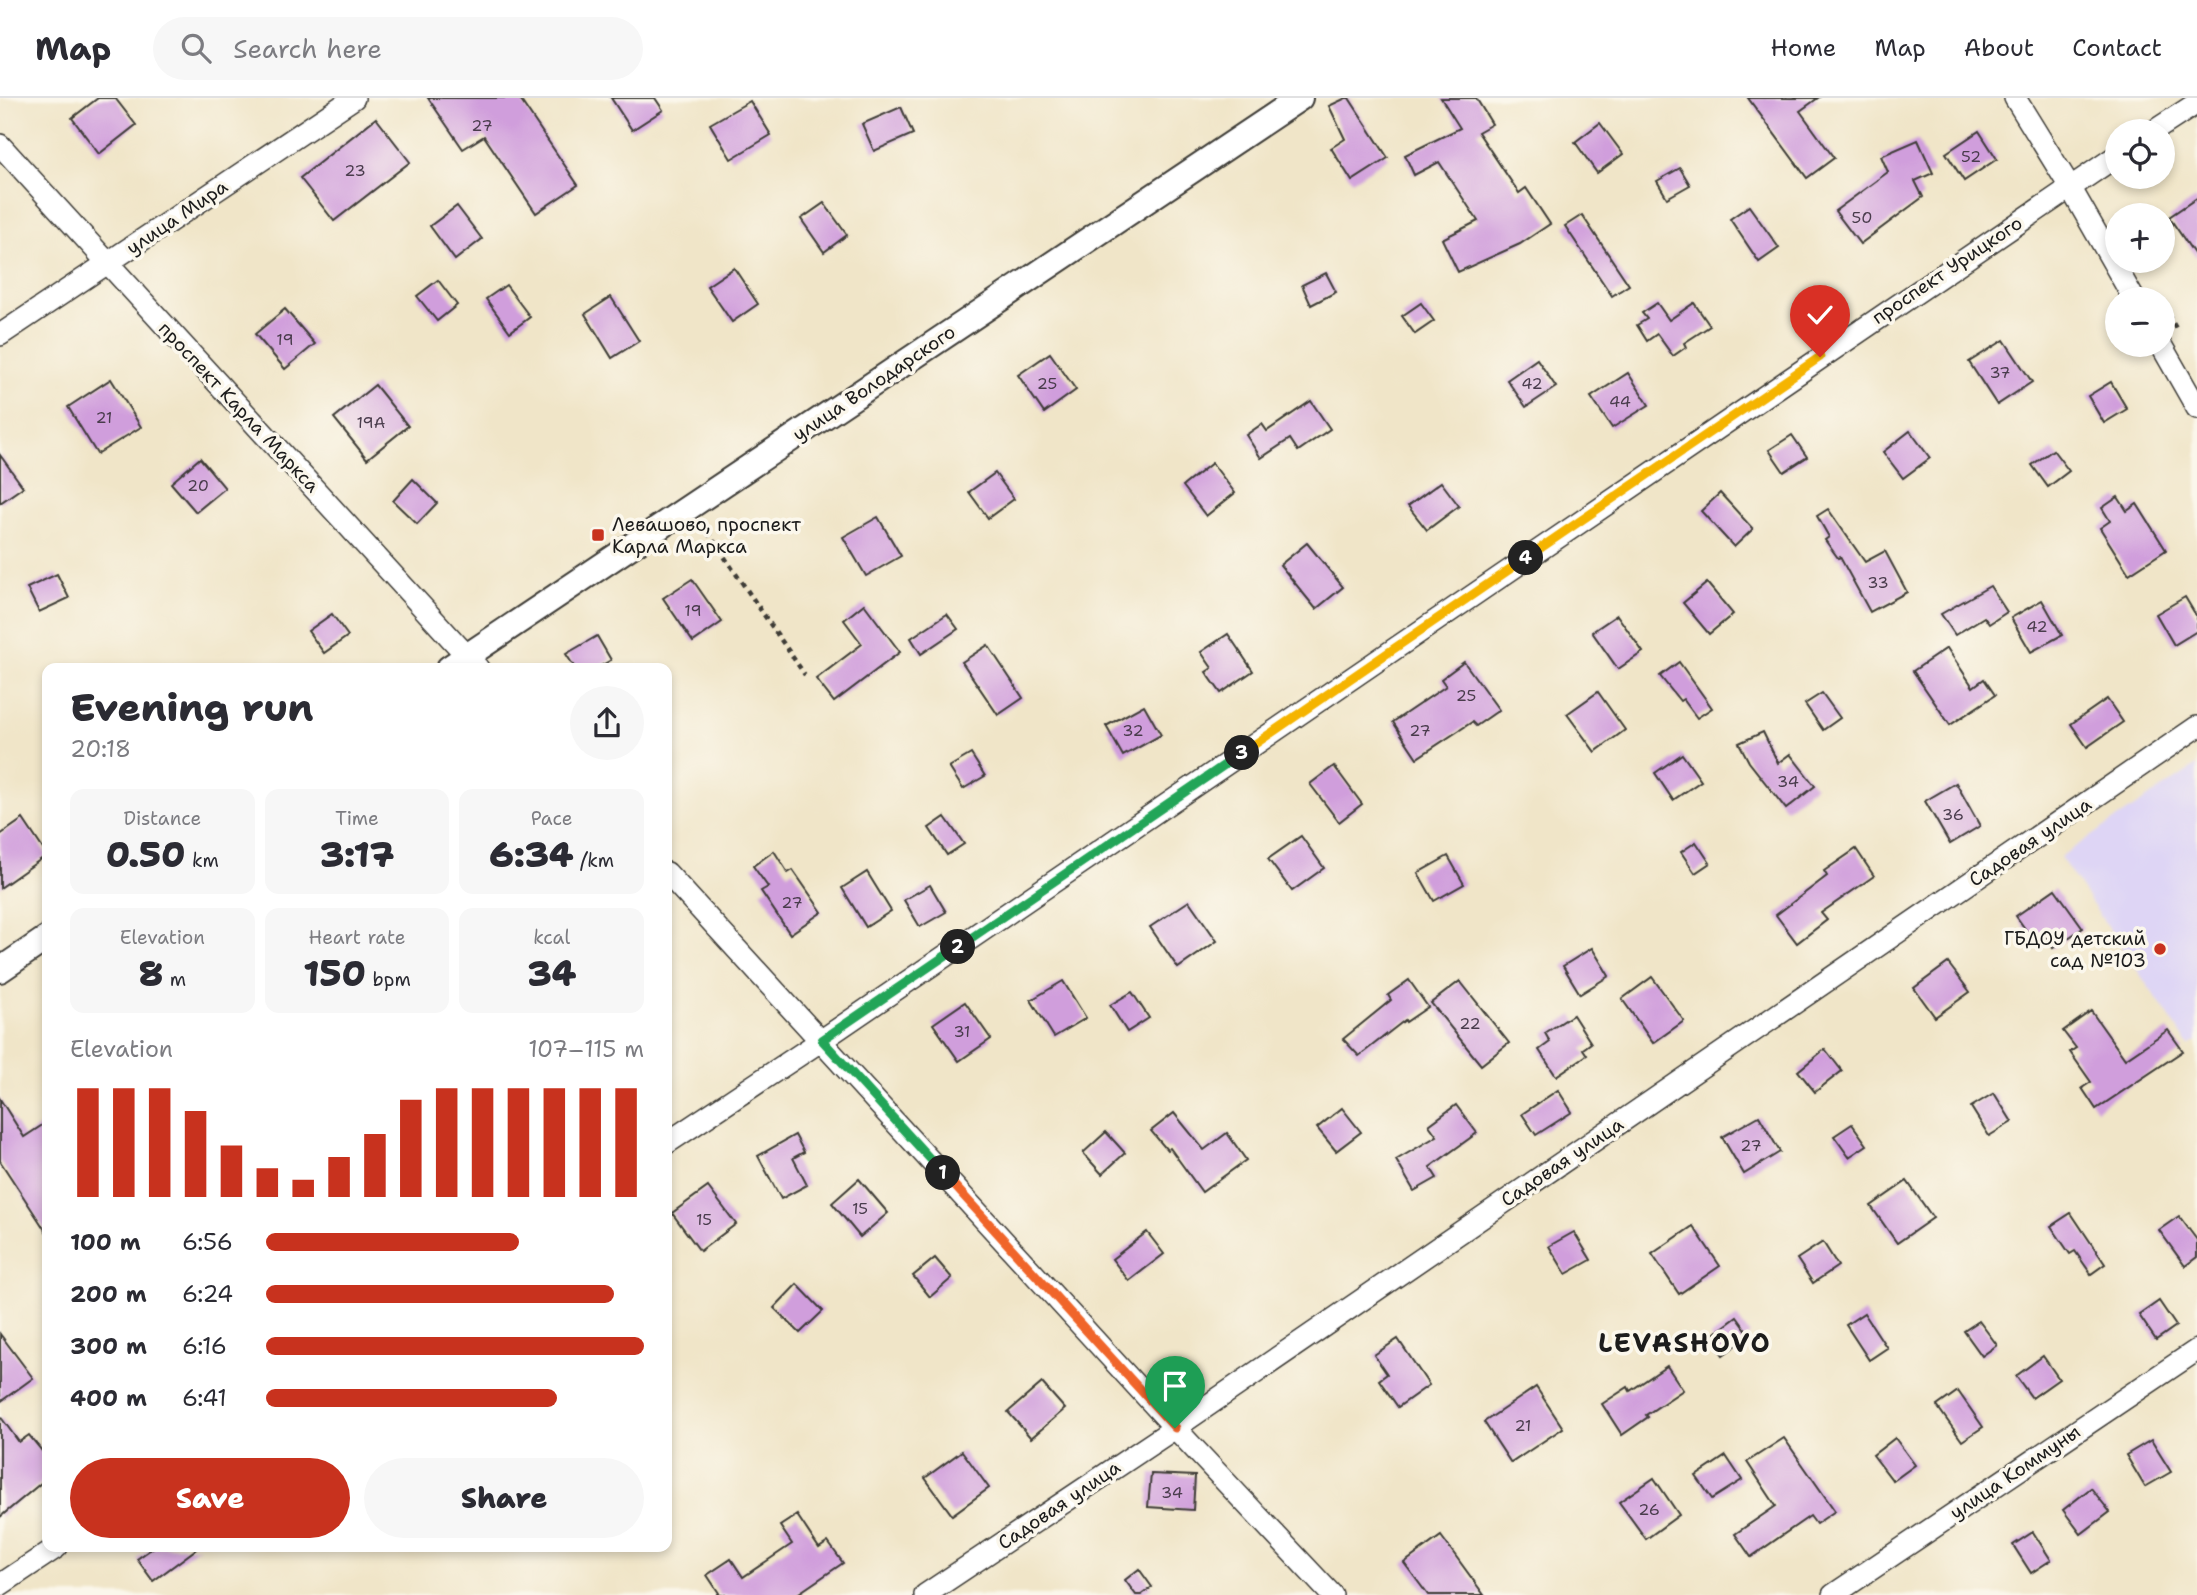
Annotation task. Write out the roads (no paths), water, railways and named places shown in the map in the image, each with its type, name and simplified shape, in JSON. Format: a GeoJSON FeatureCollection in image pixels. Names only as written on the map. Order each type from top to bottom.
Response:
{"type":"FeatureCollection","features":[{"type":"Feature","properties":{"kind":"street","name":"улица Мира"},"geometry":{"type":"LineString","coordinates":[[0,335],[354,98]]}},
{"type":"Feature","properties":{"kind":"street","name":"улица Володарского"},"geometry":{"type":"LineString","coordinates":[[466,663],[689,506],[1300,98]]}},
{"type":"Feature","properties":{"kind":"street"},"geometry":{"type":"LineString","coordinates":[[2015,98],[2127,287]]}},
{"type":"Feature","properties":{"kind":"street"},"geometry":{"type":"LineString","coordinates":[[2172,119],[2197,103]]}},
{"type":"Feature","properties":{"kind":"street","name":"проспект Карла Маркса"},"geometry":{"type":"LineString","coordinates":[[0,145],[464,663]]}},
{"type":"Feature","properties":{"kind":"street","name":"проспект Урицкого"},"geometry":{"type":"LineString","coordinates":[[672,1140],[2105,164]]}},
{"type":"Feature","properties":{"kind":"street"},"geometry":{"type":"LineString","coordinates":[[2168,357],[2197,408]]}},
{"type":"Feature","properties":{"kind":"street","name":"Садовая улица"},"geometry":{"type":"LineString","coordinates":[[925,1595],[1175,1428],[2197,727]]}},
{"type":"Feature","properties":{"kind":"street"},"geometry":{"type":"LineString","coordinates":[[672,878],[1175,1428],[1332,1595]]}},
{"type":"Feature","properties":{"kind":"street"},"geometry":{"type":"LineString","coordinates":[[0,970],[42,941]]}},
{"type":"Feature","properties":{"kind":"street","name":"улица Коммуны"},"geometry":{"type":"LineString","coordinates":[[1833,1595],[2197,1350]]}},
{"type":"Feature","properties":{"kind":"street"},"geometry":{"type":"LineString","coordinates":[[0,1585],[50,1552]]}},
{"type":"Feature","properties":{"kind":"place","name":"Левашово, проспект Карла Маркса"},"geometry":{"type":"Point","coordinates":[598,535]}},
{"type":"Feature","properties":{"kind":"place","name":"ГБДОУ детский сад №103"},"geometry":{"type":"Point","coordinates":[2160,949]}},
{"type":"Feature","properties":{"kind":"district","name":"LEVASHOVO"},"geometry":{"type":"Point","coordinates":[1685,1342]}}]}
